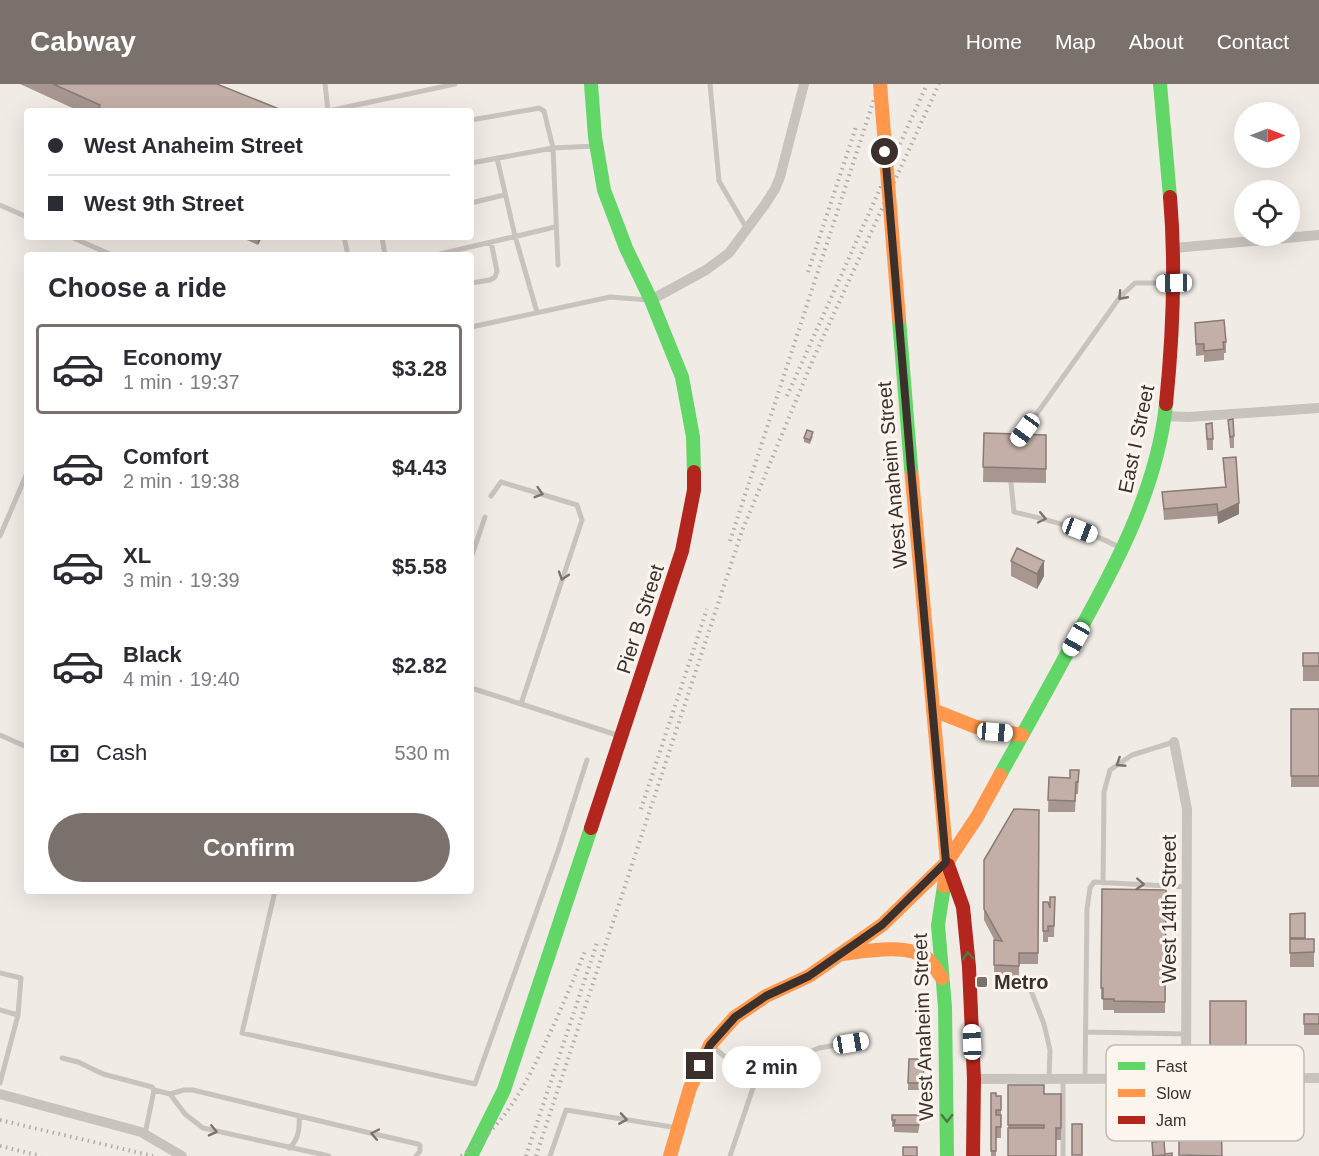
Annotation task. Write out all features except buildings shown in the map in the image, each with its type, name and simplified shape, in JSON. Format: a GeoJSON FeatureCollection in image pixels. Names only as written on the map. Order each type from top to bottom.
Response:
{"type":"FeatureCollection","features":[{"type":"Feature","properties":{"kind":"main road","name":"Pier B Street"},"geometry":{"type":"LineString","coordinates":[[471,1156],[504,1090],[682,552],[694,490],[693,437],[682,377],[651,300],[626,248],[604,190],[596,146],[591,84]]}},
{"type":"Feature","properties":{"kind":"main road","name":"West Anaheim Street"},"geometry":{"type":"LineString","coordinates":[[879,84],[946,862],[938,925],[946,1039],[947,1156]]}},
{"type":"Feature","properties":{"kind":"main road","name":"East I Street"},"geometry":{"type":"LineString","coordinates":[[670,1156],[690,1088],[710,1045],[735,1017],[766,996],[809,976],[882,925],[946,862],[977,817],[1097,600],[1122,549],[1140,508],[1156,457],[1165,416],[1171,357],[1174,249],[1160,84]]}},
{"type":"Feature","properties":{"kind":"main road"},"geometry":{"type":"LineString","coordinates":[[933,710],[970,726],[1022,735]]}},
{"type":"Feature","properties":{"kind":"main road","name":"West Anaheim Street"},"geometry":{"type":"LineString","coordinates":[[946,862],[963,907],[969,967],[974,1079],[973,1156]]}},
{"type":"Feature","properties":{"kind":"main road"},"geometry":{"type":"LineString","coordinates":[[840,954],[873,950],[902,950],[926,957],[942,979]]}},
{"type":"Feature","properties":{"kind":"street"},"geometry":{"type":"LineString","coordinates":[[651,300],[706,270],[729,253],[747,229],[775,189],[804,84]]}},
{"type":"Feature","properties":{"kind":"street"},"geometry":{"type":"LineString","coordinates":[[1174,249],[1319,235]]}},
{"type":"Feature","properties":{"kind":"street"},"geometry":{"type":"LineString","coordinates":[[1165,416],[1188,417],[1319,408]]}},
{"type":"Feature","properties":{"kind":"street","name":"West 14th Street"},"geometry":{"type":"LineString","coordinates":[[1174,742],[1187,809],[1186,1045]]}},
{"type":"Feature","properties":{"kind":"street"},"geometry":{"type":"LineString","coordinates":[[974,1079],[1106,1079]]}},
{"type":"Feature","properties":{"kind":"street"},"geometry":{"type":"LineString","coordinates":[[0,1094],[144,1134],[182,1156]]}},
{"type":"Feature","properties":{"kind":"lane"},"geometry":{"type":"LineString","coordinates":[[325,84],[328,108]]}},
{"type":"Feature","properties":{"kind":"lane"},"geometry":{"type":"LineString","coordinates":[[342,108],[455,84]]}},
{"type":"Feature","properties":{"kind":"lane"},"geometry":{"type":"LineString","coordinates":[[710,84],[719,181],[747,229]]}},
{"type":"Feature","properties":{"kind":"lane"},"geometry":{"type":"LineString","coordinates":[[474,119],[539,108],[546,116],[552,148],[558,265]]}},
{"type":"Feature","properties":{"kind":"lane"},"geometry":{"type":"LineString","coordinates":[[474,163],[552,148],[596,146]]}},
{"type":"Feature","properties":{"kind":"lane"},"geometry":{"type":"LineString","coordinates":[[497,158],[504,195],[537,312]]}},
{"type":"Feature","properties":{"kind":"lane"},"geometry":{"type":"LineString","coordinates":[[474,201],[504,195]]}},
{"type":"Feature","properties":{"kind":"lane"},"geometry":{"type":"LineString","coordinates":[[0,206],[24,217]]}},
{"type":"Feature","properties":{"kind":"lane"},"geometry":{"type":"LineString","coordinates":[[449,252],[555,227]]}},
{"type":"Feature","properties":{"kind":"lane"},"geometry":{"type":"LineString","coordinates":[[78,240],[104,252]]}},
{"type":"Feature","properties":{"kind":"lane"},"geometry":{"type":"LineString","coordinates":[[474,283],[495,277],[497,271],[491,242]]}},
{"type":"Feature","properties":{"kind":"lane"},"geometry":{"type":"LineString","coordinates":[[1011,449],[1120,297],[1135,283],[1174,283]]}},
{"type":"Feature","properties":{"kind":"lane"},"geometry":{"type":"LineString","coordinates":[[474,326],[610,297],[651,300]]}},
{"type":"Feature","properties":{"kind":"lane"},"geometry":{"type":"LineString","coordinates":[[0,536],[24,480]]}},
{"type":"Feature","properties":{"kind":"lane"},"geometry":{"type":"LineString","coordinates":[[491,496],[501,482],[577,505],[582,520],[521,704]]}},
{"type":"Feature","properties":{"kind":"lane"},"geometry":{"type":"LineString","coordinates":[[1011,483],[1014,512],[1063,523],[1098,536],[1122,549]]}},
{"type":"Feature","properties":{"kind":"lane"},"geometry":{"type":"LineString","coordinates":[[474,549],[485,517]]}},
{"type":"Feature","properties":{"kind":"lane"},"geometry":{"type":"LineString","coordinates":[[474,689],[621,736]]}},
{"type":"Feature","properties":{"kind":"lane"},"geometry":{"type":"LineString","coordinates":[[0,735],[24,746]]}},
{"type":"Feature","properties":{"kind":"lane"},"geometry":{"type":"LineString","coordinates":[[1103,883],[1104,792],[1110,770],[1132,755],[1174,742]]}},
{"type":"Feature","properties":{"kind":"lane"},"geometry":{"type":"LineString","coordinates":[[274,894],[242,1033],[475,1084],[558,851],[587,760]]}},
{"type":"Feature","properties":{"kind":"lane"},"geometry":{"type":"LineString","coordinates":[[1085,1079],[1087,909],[1090,888],[1094,882],[1187,887]]}},
{"type":"Feature","properties":{"kind":"lane"},"geometry":{"type":"LineString","coordinates":[[0,973],[21,978],[18,1015],[0,1083]]}},
{"type":"Feature","properties":{"kind":"lane"},"geometry":{"type":"LineString","coordinates":[[1028,983],[1044,1024],[1050,1050],[1049,1079]]}},
{"type":"Feature","properties":{"kind":"lane"},"geometry":{"type":"LineString","coordinates":[[0,1010],[18,1015]]}},
{"type":"Feature","properties":{"kind":"lane"},"geometry":{"type":"LineString","coordinates":[[1086,1032],[1186,1034]]}},
{"type":"Feature","properties":{"kind":"lane"},"geometry":{"type":"LineString","coordinates":[[730,1156],[755,1082],[773,1067],[819,1048],[867,1040]]}},
{"type":"Feature","properties":{"kind":"lane"},"geometry":{"type":"LineString","coordinates":[[710,1045],[755,1082]]}},
{"type":"Feature","properties":{"kind":"lane"},"geometry":{"type":"LineString","coordinates":[[62,1058],[78,1062],[103,1074],[150,1085],[154,1090],[170,1094],[193,1090],[317,1122],[418,1144],[420,1151],[416,1156]]}},
{"type":"Feature","properties":{"kind":"lane"},"geometry":{"type":"LineString","coordinates":[[1063,1079],[1063,1156]]}},
{"type":"Feature","properties":{"kind":"lane"},"geometry":{"type":"LineString","coordinates":[[144,1134],[154,1090]]}},
{"type":"Feature","properties":{"kind":"lane"},"geometry":{"type":"LineString","coordinates":[[170,1094],[185,1114],[203,1128],[329,1156]]}},
{"type":"Feature","properties":{"kind":"lane"},"geometry":{"type":"LineString","coordinates":[[550,1156],[566,1110],[680,1128]]}},
{"type":"Feature","properties":{"kind":"lane"},"geometry":{"type":"LineString","coordinates":[[289,1148],[296,1140],[299,1116]]}},
{"type":"Feature","properties":{"kind":"railway"},"geometry":{"type":"LineString","coordinates":[[730,541],[879,84]]}},
{"type":"Feature","properties":{"kind":"railway"},"geometry":{"type":"LineString","coordinates":[[787,396],[927,84]]}},
{"type":"Feature","properties":{"kind":"railway"},"geometry":{"type":"LineString","coordinates":[[536,1156],[742,531],[814,357],[939,84]]}},
{"type":"Feature","properties":{"kind":"railway"},"geometry":{"type":"LineString","coordinates":[[808,272],[857,124]]}},
{"type":"Feature","properties":{"kind":"railway"},"geometry":{"type":"LineString","coordinates":[[641,809],[707,609]]}},
{"type":"Feature","properties":{"kind":"railway"},"geometry":{"type":"LineString","coordinates":[[526,1156],[597,943]]}},
{"type":"Feature","properties":{"kind":"railway"},"geometry":{"type":"LineString","coordinates":[[461,1156],[490,1131],[523,1086],[541,1053],[585,951]]}},
{"type":"Feature","properties":{"kind":"railway"},"geometry":{"type":"LineString","coordinates":[[0,1120],[153,1156]]}},
{"type":"Feature","properties":{"kind":"railway"},"geometry":{"type":"LineString","coordinates":[[0,1146],[41,1156]]}},
{"type":"Feature","properties":{"kind":"traffic: fast"},"geometry":{"type":"LineString","coordinates":[[591,84],[595,137],[604,190],[626,248],[651,300],[682,377],[693,437],[694,472]]}},
{"type":"Feature","properties":{"kind":"traffic: fast"},"geometry":{"type":"LineString","coordinates":[[1160,84],[1170,197]]}},
{"type":"Feature","properties":{"kind":"traffic: fast"},"geometry":{"type":"LineString","coordinates":[[899,319],[911,468]]}},
{"type":"Feature","properties":{"kind":"traffic: fast"},"geometry":{"type":"LineString","coordinates":[[1000,775],[1102,589],[1131,530],[1153,468],[1166,404]]}},
{"type":"Feature","properties":{"kind":"traffic: fast"},"geometry":{"type":"LineString","coordinates":[[471,1156],[504,1090],[591,828]]}},
{"type":"Feature","properties":{"kind":"traffic: fast"},"geometry":{"type":"LineString","coordinates":[[944,886],[938,925],[945,1007],[947,1156]]}},
{"type":"Feature","properties":{"kind":"traffic: slow"},"geometry":{"type":"LineString","coordinates":[[880,84],[899,319]]}},
{"type":"Feature","properties":{"kind":"traffic: slow"},"geometry":{"type":"LineString","coordinates":[[911,468],[947,862],[944,886]]}},
{"type":"Feature","properties":{"kind":"traffic: slow"},"geometry":{"type":"LineString","coordinates":[[933,710],[976,727],[1022,735]]}},
{"type":"Feature","properties":{"kind":"traffic: slow"},"geometry":{"type":"LineString","coordinates":[[670,1156],[690,1088],[710,1045],[735,1017],[766,996],[809,976],[882,925],[947,862],[977,817],[1000,775]]}},
{"type":"Feature","properties":{"kind":"traffic: slow"},"geometry":{"type":"LineString","coordinates":[[843,954],[887,949],[910,951],[928,959],[942,978]]}},
{"type":"Feature","properties":{"kind":"traffic: jam"},"geometry":{"type":"LineString","coordinates":[[1166,404],[1173,300],[1170,197]]}},
{"type":"Feature","properties":{"kind":"traffic: jam"},"geometry":{"type":"LineString","coordinates":[[591,828],[682,551],[694,490],[694,472]]}},
{"type":"Feature","properties":{"kind":"traffic: jam"},"geometry":{"type":"LineString","coordinates":[[948,865],[963,907],[969,967],[974,1079],[973,1156]]}},
{"type":"Feature","properties":{"kind":"place","name":"Metro"},"geometry":{"type":"Point","coordinates":[982,982]}},
{"type":"Feature","properties":{"kind":"route"},"geometry":{"type":"LineString","coordinates":[[700,1066],[710,1045],[735,1017],[766,996],[809,976],[882,925],[946,862],[885,152]]}}]}
